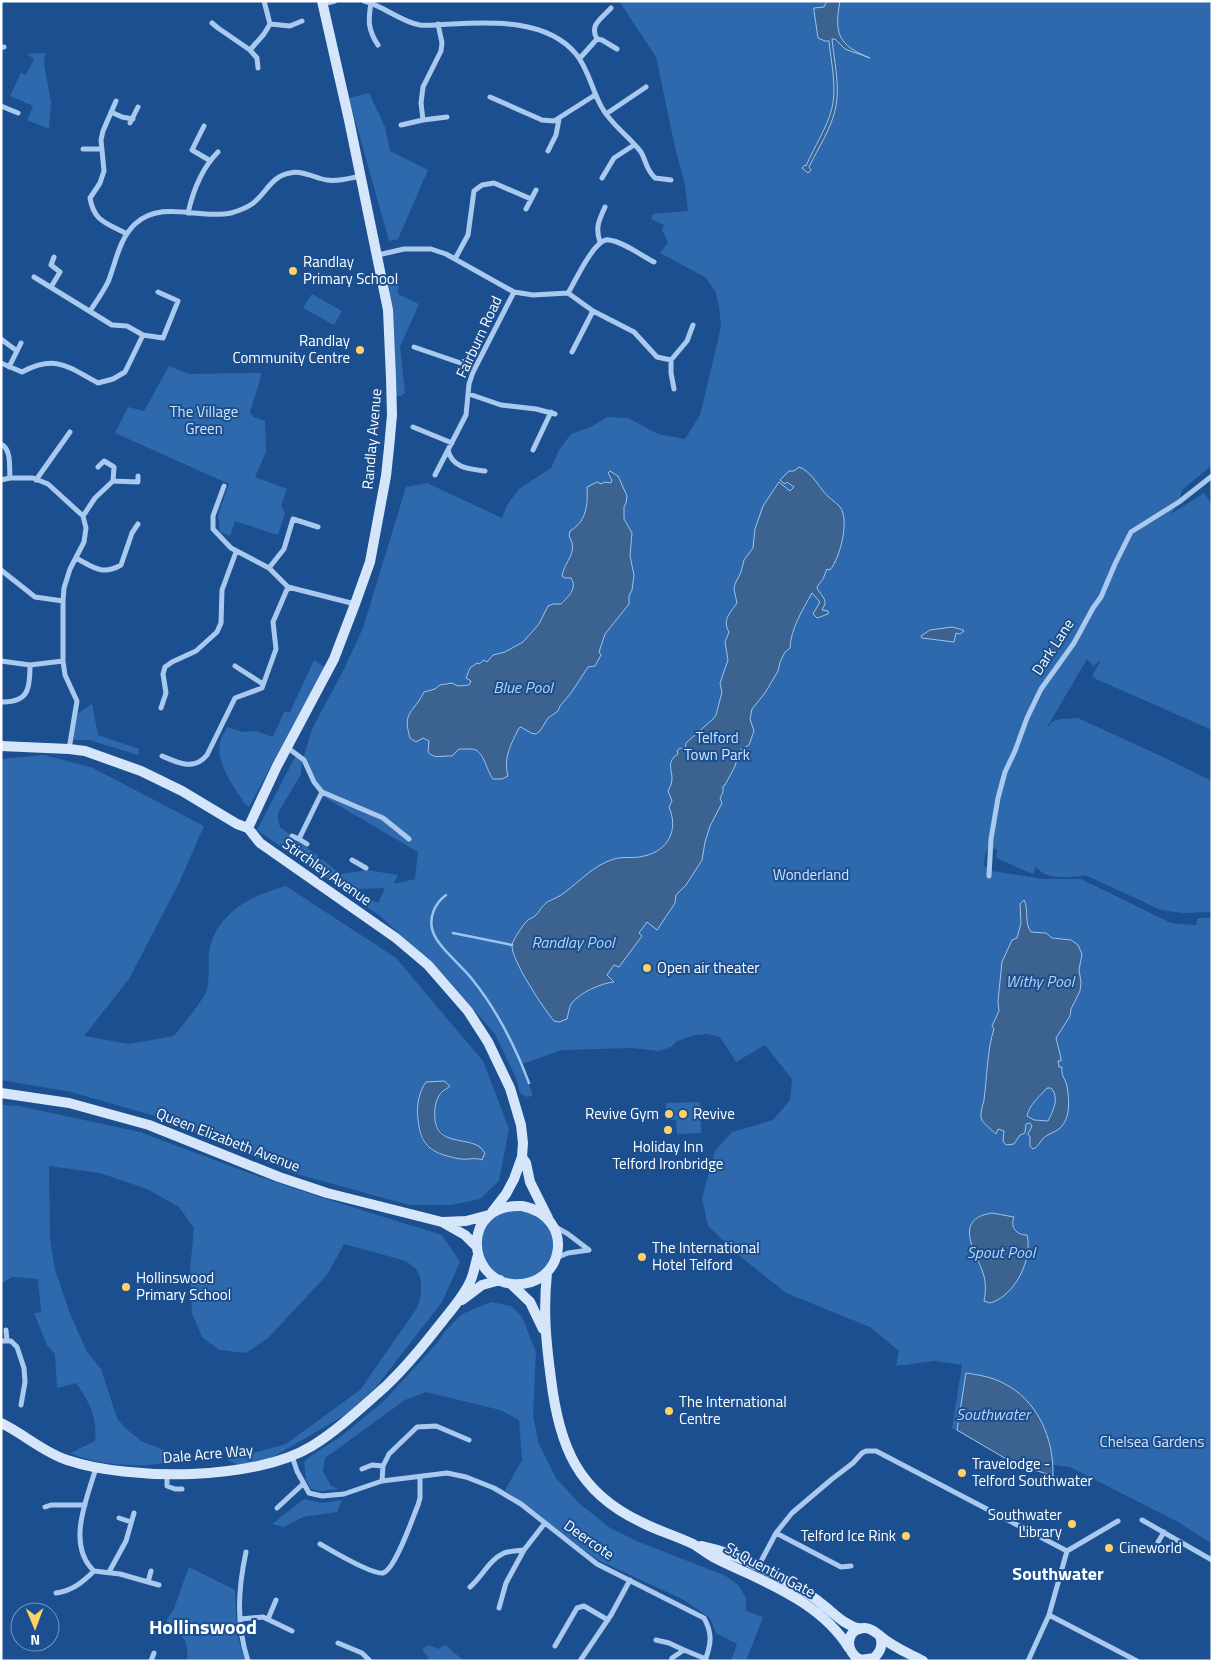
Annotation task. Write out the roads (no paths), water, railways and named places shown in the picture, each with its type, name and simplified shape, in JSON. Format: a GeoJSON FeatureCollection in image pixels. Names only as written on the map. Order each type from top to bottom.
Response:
{"type":"FeatureCollection","features":[{"type":"Feature","properties":{"kind":"street"},"geometry":{"type":"LineString","coordinates":[[264,1],[270,24]]}},
{"type":"Feature","properties":{"kind":"street"},"geometry":{"type":"LineString","coordinates":[[322,3],[335,1]]}},
{"type":"Feature","properties":{"kind":"street"},"geometry":{"type":"LineString","coordinates":[[364,1],[383,4],[415,24],[493,23],[524,26],[547,33],[560,40],[569,46],[580,58],[595,95],[606,114],[642,153],[648,171],[655,178],[671,180]]}},
{"type":"Feature","properties":{"kind":"street","name":"Randlay Avenue"},"geometry":{"type":"LineString","coordinates":[[248,828],[277,766],[334,659],[370,562],[386,476],[392,415],[388,310],[338,66],[322,3]]}},
{"type":"Feature","properties":{"kind":"street"},"geometry":{"type":"LineString","coordinates":[[371,3],[369,13],[371,33],[378,45]]}},
{"type":"Feature","properties":{"kind":"street"},"geometry":{"type":"LineString","coordinates":[[611,8],[594,27],[593,32],[597,39],[617,49]]}},
{"type":"Feature","properties":{"kind":"street"},"geometry":{"type":"LineString","coordinates":[[212,22],[250,50],[257,58],[258,68]]}},
{"type":"Feature","properties":{"kind":"street"},"geometry":{"type":"LineString","coordinates":[[270,24],[290,26],[302,22]]}},
{"type":"Feature","properties":{"kind":"street"},"geometry":{"type":"LineString","coordinates":[[250,50],[270,24]]}},
{"type":"Feature","properties":{"kind":"street"},"geometry":{"type":"LineString","coordinates":[[423,120],[421,103],[424,87],[441,51],[442,43],[438,24]]}},
{"type":"Feature","properties":{"kind":"street"},"geometry":{"type":"LineString","coordinates":[[580,58],[597,39]]}},
{"type":"Feature","properties":{"kind":"street"},"geometry":{"type":"LineString","coordinates":[[606,114],[646,87]]}},
{"type":"Feature","properties":{"kind":"street"},"geometry":{"type":"LineString","coordinates":[[490,97],[550,122],[559,119],[595,95]]}},
{"type":"Feature","properties":{"kind":"street"},"geometry":{"type":"LineString","coordinates":[[116,102],[103,131],[104,172],[100,183],[90,198],[95,216],[127,234]]}},
{"type":"Feature","properties":{"kind":"street"},"geometry":{"type":"LineString","coordinates":[[1,106],[18,113]]}},
{"type":"Feature","properties":{"kind":"street"},"geometry":{"type":"LineString","coordinates":[[111,112],[131,121],[138,107]]}},
{"type":"Feature","properties":{"kind":"street"},"geometry":{"type":"LineString","coordinates":[[401,126],[423,120],[447,117]]}},
{"type":"Feature","properties":{"kind":"street"},"geometry":{"type":"LineString","coordinates":[[548,151],[556,135],[559,119]]}},
{"type":"Feature","properties":{"kind":"street"},"geometry":{"type":"LineString","coordinates":[[204,126],[192,150],[210,160]]}},
{"type":"Feature","properties":{"kind":"street"},"geometry":{"type":"LineString","coordinates":[[602,178],[614,158],[634,145]]}},
{"type":"Feature","properties":{"kind":"street"},"geometry":{"type":"LineString","coordinates":[[83,149],[102,149]]}},
{"type":"Feature","properties":{"kind":"street"},"geometry":{"type":"LineString","coordinates":[[188,214],[197,185],[210,160],[218,152]]}},
{"type":"Feature","properties":{"kind":"street"},"geometry":{"type":"LineString","coordinates":[[90,311],[107,284],[119,249],[127,234],[136,223],[153,214],[169,211],[188,214],[221,214],[244,208],[253,203],[275,179],[289,173],[305,173],[329,180],[361,176]]}},
{"type":"Feature","properties":{"kind":"street"},"geometry":{"type":"LineString","coordinates":[[455,259],[468,235],[474,191],[482,185],[494,182],[531,199]]}},
{"type":"Feature","properties":{"kind":"street"},"geometry":{"type":"LineString","coordinates":[[526,209],[536,190]]}},
{"type":"Feature","properties":{"kind":"street"},"geometry":{"type":"LineString","coordinates":[[600,242],[597,226],[605,208]]}},
{"type":"Feature","properties":{"kind":"street"},"geometry":{"type":"LineString","coordinates":[[568,293],[595,246],[603,240],[609,240],[628,248],[654,262]]}},
{"type":"Feature","properties":{"kind":"street"},"geometry":{"type":"LineString","coordinates":[[378,255],[404,249],[424,248],[438,250],[514,292],[533,295],[568,293],[593,311],[634,332],[657,357],[671,360]]}},
{"type":"Feature","properties":{"kind":"street"},"geometry":{"type":"LineString","coordinates":[[51,287],[60,272],[51,265],[54,257]]}},
{"type":"Feature","properties":{"kind":"street"},"geometry":{"type":"LineString","coordinates":[[34,277],[112,325],[127,326],[143,335],[163,338],[178,301],[158,292]]}},
{"type":"Feature","properties":{"kind":"street","name":"Fairburn Road"},"geometry":{"type":"LineString","coordinates":[[435,475],[466,415],[469,384],[475,368],[514,292]]}},
{"type":"Feature","properties":{"kind":"street"},"geometry":{"type":"LineString","coordinates":[[572,352],[593,311]]}},
{"type":"Feature","properties":{"kind":"street"},"geometry":{"type":"LineString","coordinates":[[674,389],[671,360],[687,341],[693,326]]}},
{"type":"Feature","properties":{"kind":"street"},"geometry":{"type":"LineString","coordinates":[[1,364],[22,372],[36,365],[59,364],[76,370],[98,383],[113,379],[126,372],[143,335]]}},
{"type":"Feature","properties":{"kind":"street"},"geometry":{"type":"LineString","coordinates":[[1,339],[17,351]]}},
{"type":"Feature","properties":{"kind":"street"},"geometry":{"type":"LineString","coordinates":[[9,367],[21,343]]}},
{"type":"Feature","properties":{"kind":"street"},"geometry":{"type":"LineString","coordinates":[[414,347],[475,368]]}},
{"type":"Feature","properties":{"kind":"street"},"geometry":{"type":"LineString","coordinates":[[469,394],[500,405],[553,413],[533,450]]}},
{"type":"Feature","properties":{"kind":"street"},"geometry":{"type":"LineString","coordinates":[[414,427],[452,443]]}},
{"type":"Feature","properties":{"kind":"street"},"geometry":{"type":"LineString","coordinates":[[36,480],[70,432]]}},
{"type":"Feature","properties":{"kind":"street"},"geometry":{"type":"LineString","coordinates":[[1,444],[5,446],[9,453],[10,478]]}},
{"type":"Feature","properties":{"kind":"street"},"geometry":{"type":"LineString","coordinates":[[448,450],[451,459],[456,464],[466,468],[485,471]]}},
{"type":"Feature","properties":{"kind":"street"},"geometry":{"type":"LineString","coordinates":[[83,516],[95,498],[113,481],[114,467],[104,461],[98,467]]}},
{"type":"Feature","properties":{"kind":"street"},"geometry":{"type":"LineString","coordinates":[[113,481],[138,482],[138,476]]}},
{"type":"Feature","properties":{"kind":"street","name":"Dark Lane"},"geometry":{"type":"LineString","coordinates":[[989,876],[991,839],[998,798],[1005,772],[1041,689],[1074,643],[1101,597],[1131,532],[1178,502],[1212,476]]}},
{"type":"Feature","properties":{"kind":"street"},"geometry":{"type":"LineString","coordinates":[[1,480],[33,478],[48,484],[83,516],[86,528],[84,542],[67,579],[63,601],[63,661],[65,675],[77,702],[69,749]]}},
{"type":"Feature","properties":{"kind":"street"},"geometry":{"type":"LineString","coordinates":[[224,486],[213,516],[213,529],[236,552],[269,568],[288,587],[355,604]]}},
{"type":"Feature","properties":{"kind":"street"},"geometry":{"type":"LineString","coordinates":[[269,568],[284,549],[294,519],[318,527]]}},
{"type":"Feature","properties":{"kind":"street"},"geometry":{"type":"LineString","coordinates":[[76,558],[99,571],[113,570],[122,565],[132,533],[138,524]]}},
{"type":"Feature","properties":{"kind":"street"},"geometry":{"type":"LineString","coordinates":[[161,708],[166,693],[163,674],[165,667],[201,648],[213,637],[219,628],[222,590],[236,552]]}},
{"type":"Feature","properties":{"kind":"street"},"geometry":{"type":"LineString","coordinates":[[1,570],[35,597],[63,601]]}},
{"type":"Feature","properties":{"kind":"street"},"geometry":{"type":"LineString","coordinates":[[162,756],[188,765],[198,763],[210,748],[235,698],[259,690],[276,649],[273,622],[288,587]]}},
{"type":"Feature","properties":{"kind":"street"},"geometry":{"type":"LineString","coordinates":[[1,661],[30,664],[63,661]]}},
{"type":"Feature","properties":{"kind":"street"},"geometry":{"type":"LineString","coordinates":[[1,702],[18,700],[28,692],[30,687],[30,664]]}},
{"type":"Feature","properties":{"kind":"street"},"geometry":{"type":"LineString","coordinates":[[236,666],[263,684]]}},
{"type":"Feature","properties":{"kind":"street","name":"Stirchley Avenue"},"geometry":{"type":"LineString","coordinates":[[1,746],[69,749],[85,752],[141,771],[182,791],[237,824],[248,828],[260,843],[396,938],[428,965],[468,1011],[502,1068],[521,1125],[522,1157]]}},
{"type":"Feature","properties":{"kind":"street"},"geometry":{"type":"LineString","coordinates":[[288,748],[304,760],[314,782],[322,792],[383,818],[409,839]]}},
{"type":"Feature","properties":{"kind":"street"},"geometry":{"type":"LineString","coordinates":[[299,839],[322,792]]}},
{"type":"Feature","properties":{"kind":"street"},"geometry":{"type":"LineString","coordinates":[[292,836],[307,844]]}},
{"type":"Feature","properties":{"kind":"street"},"geometry":{"type":"LineString","coordinates":[[352,860],[366,868]]}},
{"type":"Feature","properties":{"kind":"street","name":"Queen Elizabeth Avenue"},"geometry":{"type":"LineString","coordinates":[[1,1092],[86,1107],[149,1125],[279,1177],[327,1193],[442,1222],[465,1235],[477,1250]]}},
{"type":"Feature","properties":{"kind":"street"},"geometry":{"type":"LineString","coordinates":[[522,1157],[510,1188],[482,1223],[478,1234],[477,1250],[486,1270],[500,1280],[511,1284],[523,1284],[534,1281],[547,1273]]}},
{"type":"Feature","properties":{"kind":"street"},"geometry":{"type":"LineString","coordinates":[[522,1157],[526,1163],[530,1182],[558,1236],[558,1248],[555,1259],[547,1273],[544,1300],[544,1332]]}},
{"type":"Feature","properties":{"kind":"street"},"geometry":{"type":"LineString","coordinates":[[490,1213],[508,1207],[522,1206],[532,1208],[589,1250],[568,1253],[555,1259]]}},
{"type":"Feature","properties":{"kind":"street","name":"Queen Elizabeth Avenue"},"geometry":{"type":"LineString","coordinates":[[442,1222],[466,1221],[490,1213]]}},
{"type":"Feature","properties":{"kind":"street","name":"Dale Acre Way"},"geometry":{"type":"LineString","coordinates":[[1,1423],[16,1430],[53,1454],[67,1460],[96,1467],[167,1474],[229,1470],[268,1463],[292,1456],[341,1426],[398,1375],[423,1348],[470,1283],[477,1250]]}},
{"type":"Feature","properties":{"kind":"street","name":"Dale Acre Way"},"geometry":{"type":"LineString","coordinates":[[456,1304],[482,1285],[500,1280]]}},
{"type":"Feature","properties":{"kind":"street"},"geometry":{"type":"LineString","coordinates":[[511,1284],[530,1302],[544,1332]]}},
{"type":"Feature","properties":{"kind":"street"},"geometry":{"type":"LineString","coordinates":[[6,1330],[4,1341],[11,1341],[17,1347],[24,1368],[25,1382],[21,1405]]}},
{"type":"Feature","properties":{"kind":"street","name":"St Quentin Gate"},"geometry":{"type":"LineString","coordinates":[[544,1332],[558,1427],[575,1465],[601,1497],[640,1522],[693,1544],[714,1558],[756,1571],[800,1588],[845,1624],[860,1629]]}},
{"type":"Feature","properties":{"kind":"street"},"geometry":{"type":"LineString","coordinates":[[382,1481],[383,1466],[390,1454],[417,1427],[436,1426],[469,1440]]}},
{"type":"Feature","properties":{"kind":"street"},"geometry":{"type":"LineString","coordinates":[[756,1571],[776,1533],[792,1513],[866,1450],[881,1453],[1067,1551]]}},
{"type":"Feature","properties":{"kind":"street"},"geometry":{"type":"LineString","coordinates":[[277,1508],[303,1484],[292,1456]]}},
{"type":"Feature","properties":{"kind":"street"},"geometry":{"type":"LineString","coordinates":[[362,1469],[372,1465],[383,1466]]}},
{"type":"Feature","properties":{"kind":"street"},"geometry":{"type":"LineString","coordinates":[[96,1467],[81,1522],[81,1545],[85,1560],[94,1571],[109,1572],[159,1585]]}},
{"type":"Feature","properties":{"kind":"street","name":"Deercote"},"geometry":{"type":"LineString","coordinates":[[303,1484],[309,1492],[322,1496],[344,1494],[382,1481],[447,1473],[466,1477],[494,1488],[521,1504],[597,1564],[704,1618],[711,1630],[705,1660]]}},
{"type":"Feature","properties":{"kind":"street"},"geometry":{"type":"LineString","coordinates":[[167,1474],[168,1486],[182,1489]]}},
{"type":"Feature","properties":{"kind":"street"},"geometry":{"type":"LineString","coordinates":[[320,1544],[371,1571],[382,1573],[387,1571],[399,1551],[418,1505],[420,1477]]}},
{"type":"Feature","properties":{"kind":"street"},"geometry":{"type":"LineString","coordinates":[[45,1507],[51,1505],[85,1506]]}},
{"type":"Feature","properties":{"kind":"street"},"geometry":{"type":"LineString","coordinates":[[109,1572],[123,1547],[134,1513]]}},
{"type":"Feature","properties":{"kind":"street"},"geometry":{"type":"LineString","coordinates":[[119,1518],[131,1522]]}},
{"type":"Feature","properties":{"kind":"street"},"geometry":{"type":"LineString","coordinates":[[1142,1520],[1212,1560]]}},
{"type":"Feature","properties":{"kind":"street"},"geometry":{"type":"LineString","coordinates":[[1028,1661],[1049,1615],[1067,1551],[1118,1521]]}},
{"type":"Feature","properties":{"kind":"street"},"geometry":{"type":"LineString","coordinates":[[499,1608],[506,1583],[524,1550],[545,1523]]}},
{"type":"Feature","properties":{"kind":"street"},"geometry":{"type":"LineString","coordinates":[[1158,1542],[1164,1532]]}},
{"type":"Feature","properties":{"kind":"street"},"geometry":{"type":"LineString","coordinates":[[776,1533],[841,1567],[852,1566]]}},
{"type":"Feature","properties":{"kind":"street"},"geometry":{"type":"LineString","coordinates":[[470,1587],[487,1567],[504,1553],[524,1550]]}},
{"type":"Feature","properties":{"kind":"street"},"geometry":{"type":"LineString","coordinates":[[246,1552],[240,1580],[240,1619],[248,1661]]}},
{"type":"Feature","properties":{"kind":"street"},"geometry":{"type":"LineString","coordinates":[[56,1593],[64,1592],[81,1584],[94,1571]]}},
{"type":"Feature","properties":{"kind":"street"},"geometry":{"type":"LineString","coordinates":[[148,1582],[152,1571]]}},
{"type":"Feature","properties":{"kind":"street","name":"St Quentin Gate"},"geometry":{"type":"LineString","coordinates":[[756,1571],[814,1610],[835,1628],[851,1655]]}},
{"type":"Feature","properties":{"kind":"street"},"geometry":{"type":"LineString","coordinates":[[580,1661],[608,1620],[630,1580]]}},
{"type":"Feature","properties":{"kind":"street"},"geometry":{"type":"LineString","coordinates":[[268,1619],[276,1600]]}},
{"type":"Feature","properties":{"kind":"street"},"geometry":{"type":"LineString","coordinates":[[555,1646],[577,1608],[584,1606],[608,1620]]}},
{"type":"Feature","properties":{"kind":"street"},"geometry":{"type":"LineString","coordinates":[[1049,1615],[1137,1661]]}},
{"type":"Feature","properties":{"kind":"street"},"geometry":{"type":"LineString","coordinates":[[240,1619],[263,1617],[292,1631]]}},
{"type":"Feature","properties":{"kind":"street"},"geometry":{"type":"LineString","coordinates":[[901,1650],[861,1660],[851,1655],[851,1636],[860,1629],[871,1629],[901,1650],[923,1661]]}},
{"type":"Feature","properties":{"kind":"street"},"geometry":{"type":"LineString","coordinates":[[873,1658],[882,1646],[880,1636]]}},
{"type":"Feature","properties":{"kind":"street"},"geometry":{"type":"LineString","coordinates":[[656,1640],[669,1643],[705,1660]]}},
{"type":"Feature","properties":{"kind":"street"},"geometry":{"type":"LineString","coordinates":[[338,1643],[362,1653],[370,1661]]}},
{"type":"Feature","properties":{"kind":"street"},"geometry":{"type":"LineString","coordinates":[[671,1661],[672,1658],[684,1650]]}},
{"type":"Feature","properties":{"kind":"street"},"geometry":{"type":"LineString","coordinates":[[152,1661],[154,1653]]}},
{"type":"Feature","properties":{"kind":"water"},"geometry":{"type":"Polygon","coordinates":[[[827,1],[840,1],[838,30],[845,43],[870,58],[845,49],[835,39],[832,39],[837,81],[836,106],[824,138],[809,167],[811,170],[808,173],[802,168],[806,166],[824,130],[833,100],[834,83],[829,41],[818,38],[814,11],[814,8],[824,7],[827,1]]]}},
{"type":"Feature","properties":{"kind":"water","name":"Randlay Pool"},"geometry":{"type":"Polygon","coordinates":[[[799,467],[810,474],[825,493],[840,507],[843,513],[844,529],[837,557],[830,570],[827,569],[817,587],[825,602],[822,610],[828,611],[828,614],[817,618],[813,614],[820,602],[812,593],[795,627],[790,648],[785,652],[778,671],[765,693],[752,709],[750,719],[754,731],[749,745],[740,750],[735,766],[723,786],[720,798],[722,803],[710,826],[702,860],[686,885],[676,895],[675,903],[657,930],[647,922],[639,933],[642,936],[619,967],[614,965],[607,975],[614,982],[597,986],[585,992],[571,1004],[567,1019],[559,1022],[554,1021],[522,972],[512,945],[526,922],[535,916],[547,902],[562,894],[594,869],[614,859],[640,857],[652,853],[665,844],[669,838],[673,824],[669,807],[672,801],[668,791],[672,780],[670,765],[678,754],[677,751],[680,748],[685,749],[686,743],[716,715],[722,692],[720,683],[728,660],[725,642],[729,632],[726,624],[730,613],[737,603],[734,589],[735,584],[744,560],[753,548],[755,529],[763,506],[779,482],[790,491],[794,487],[780,480],[789,471],[794,471],[799,467]]]}},
{"type":"Feature","properties":{"kind":"water","name":"Blue Pool"},"geometry":{"type":"Polygon","coordinates":[[[610,471],[618,476],[627,496],[624,507],[624,519],[632,533],[630,556],[634,575],[629,604],[605,634],[599,652],[601,655],[595,666],[588,667],[558,711],[548,718],[540,731],[536,734],[521,727],[519,728],[507,757],[508,776],[502,779],[493,779],[482,757],[476,750],[459,749],[452,756],[436,757],[431,754],[428,752],[429,741],[423,738],[416,742],[410,738],[407,723],[410,713],[424,692],[435,689],[440,685],[452,683],[458,686],[469,685],[471,681],[466,678],[470,668],[484,660],[487,662],[493,655],[505,652],[523,642],[539,624],[548,606],[561,604],[569,595],[573,589],[573,582],[571,578],[562,576],[573,547],[569,536],[570,531],[580,522],[585,512],[587,506],[587,487],[597,482],[601,484],[605,482],[611,483],[612,480],[608,473],[610,471]]]}},
{"type":"Feature","properties":{"kind":"water"},"geometry":{"type":"Polygon","coordinates":[[[952,627],[964,631],[960,634],[956,633],[954,642],[922,638],[921,636],[930,630],[952,627]]]}},
{"type":"Feature","properties":{"kind":"water","name":"Withy Pool"},"geometry":{"type":"Polygon","coordinates":[[[1024,900],[1031,932],[1046,933],[1052,938],[1071,940],[1078,945],[1082,954],[1079,970],[1080,991],[1071,1009],[1070,1016],[1056,1038],[1061,1058],[1061,1061],[1058,1061],[1059,1067],[1062,1067],[1067,1086],[1068,1114],[1060,1128],[1044,1137],[1037,1147],[1033,1149],[1030,1146],[1028,1134],[1032,1126],[1030,1123],[1026,1124],[1025,1133],[1020,1135],[1014,1144],[1006,1145],[1003,1141],[1004,1131],[998,1129],[996,1134],[981,1118],[990,1046],[994,1029],[992,1026],[999,1011],[998,1001],[1002,962],[1012,940],[1017,938],[1021,923],[1020,904],[1024,900]],[[1047,1088],[1035,1101],[1027,1116],[1034,1120],[1048,1121],[1054,1109],[1055,1100],[1054,1092],[1051,1088],[1047,1088]]]}},
{"type":"Feature","properties":{"kind":"water"},"geometry":{"type":"Polygon","coordinates":[[[444,1081],[450,1086],[440,1094],[437,1101],[435,1120],[437,1128],[447,1137],[480,1147],[485,1153],[482,1160],[458,1159],[440,1154],[425,1143],[420,1133],[417,1109],[422,1090],[426,1082],[444,1081]]]}},
{"type":"Feature","properties":{"kind":"water","name":"Spout Pool"},"geometry":{"type":"Polygon","coordinates":[[[992,1213],[1014,1217],[1013,1227],[1020,1234],[1027,1235],[1028,1245],[1025,1265],[1014,1285],[999,1299],[990,1303],[984,1301],[985,1279],[972,1246],[970,1229],[973,1222],[980,1216],[992,1213]]]}},
{"type":"Feature","properties":{"kind":"water","name":"Southwater"},"geometry":{"type":"Polygon","coordinates":[[[966,1373],[985,1376],[999,1381],[1015,1390],[1026,1400],[1042,1422],[1047,1435],[1051,1448],[1053,1476],[1013,1463],[957,1430],[966,1373]]]}},
{"type":"Feature","properties":{"kind":"waterway"},"geometry":{"type":"LineString","coordinates":[[446,895],[439,902],[432,916],[433,932],[440,944],[472,979],[489,1003],[511,1042],[529,1083]]}},
{"type":"Feature","properties":{"kind":"waterway"},"geometry":{"type":"LineString","coordinates":[[453,933],[512,945]]}},
{"type":"Feature","properties":{"kind":"place","name":"Randlay Primary School"},"geometry":{"type":"Point","coordinates":[293,271]}},
{"type":"Feature","properties":{"kind":"place","name":"Randlay Community Centre"},"geometry":{"type":"Point","coordinates":[360,350]}},
{"type":"Feature","properties":{"kind":"place","name":"Open air theater"},"geometry":{"type":"Point","coordinates":[647,968]}},
{"type":"Feature","properties":{"kind":"place","name":"Revive Gym"},"geometry":{"type":"Point","coordinates":[669,1114]}},
{"type":"Feature","properties":{"kind":"place","name":"Revive"},"geometry":{"type":"Point","coordinates":[683,1114]}},
{"type":"Feature","properties":{"kind":"place","name":"Holiday Inn Telford Ironbridge"},"geometry":{"type":"Point","coordinates":[668,1130]}},
{"type":"Feature","properties":{"kind":"place","name":"The International Hotel Telford"},"geometry":{"type":"Point","coordinates":[642,1257]}},
{"type":"Feature","properties":{"kind":"place","name":"Hollinswood Primary School"},"geometry":{"type":"Point","coordinates":[126,1287]}},
{"type":"Feature","properties":{"kind":"place","name":"The International Centre"},"geometry":{"type":"Point","coordinates":[669,1411]}},
{"type":"Feature","properties":{"kind":"place","name":"Travelodge - Telford Southwater"},"geometry":{"type":"Point","coordinates":[962,1473]}},
{"type":"Feature","properties":{"kind":"place","name":"Southwater Library"},"geometry":{"type":"Point","coordinates":[1072,1524]}},
{"type":"Feature","properties":{"kind":"place","name":"Telford Ice Rink"},"geometry":{"type":"Point","coordinates":[906,1536]}},
{"type":"Feature","properties":{"kind":"place","name":"Cineworld"},"geometry":{"type":"Point","coordinates":[1109,1548]}},
{"type":"Feature","properties":{"kind":"district","name":"Southwater"},"geometry":{"type":"Point","coordinates":[1058,1574]}},
{"type":"Feature","properties":{"kind":"district","name":"Hollinswood"},"geometry":{"type":"Point","coordinates":[203,1627]}},
{"type":"Feature","properties":{"kind":"park label","name":"The Village Green"},"geometry":{"type":"Point","coordinates":[204,420]}},
{"type":"Feature","properties":{"kind":"park label","name":"Telford Town Park"},"geometry":{"type":"Point","coordinates":[717,746]}},
{"type":"Feature","properties":{"kind":"park label","name":"Wonderland"},"geometry":{"type":"Point","coordinates":[811,875]}},
{"type":"Feature","properties":{"kind":"park label","name":"Chelsea Gardens"},"geometry":{"type":"Point","coordinates":[1152,1442]}}]}
